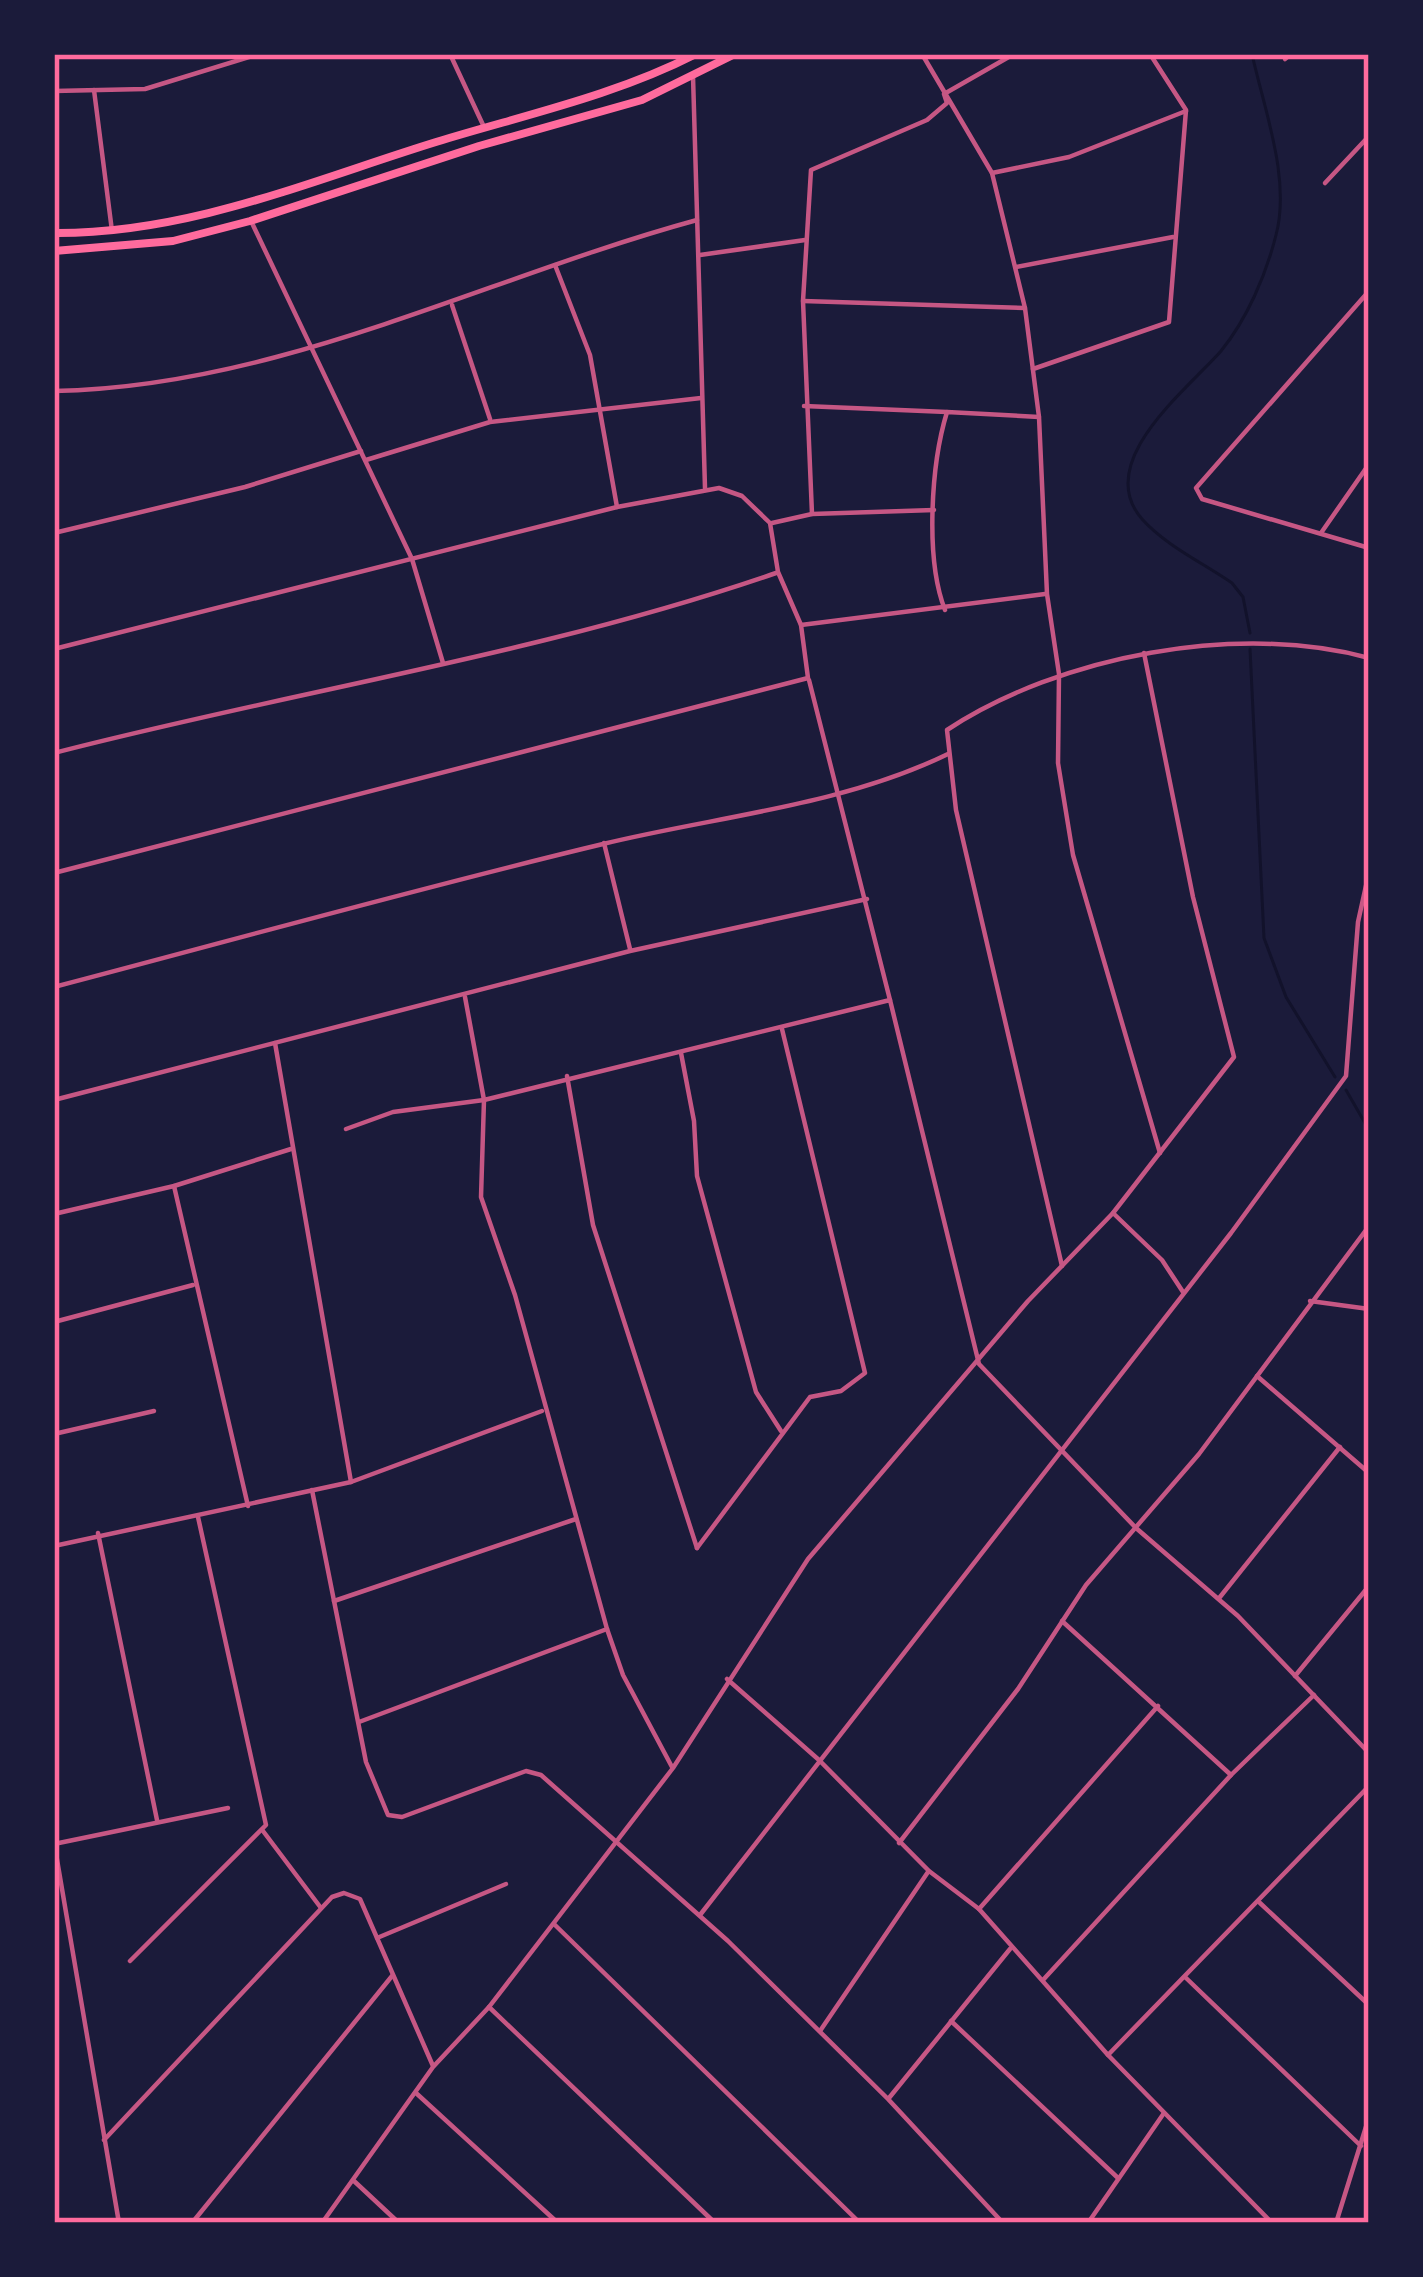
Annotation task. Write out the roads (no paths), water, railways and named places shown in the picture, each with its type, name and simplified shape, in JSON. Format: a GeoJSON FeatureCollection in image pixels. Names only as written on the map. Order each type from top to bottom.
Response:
{"type":"FeatureCollection","features":[{"type":"Feature","properties":{"kind":"main road"},"geometry":{"type":"LineString","coordinates":[[54,233],[170,224],[251,204],[484,127],[637,84],[696,54]]}},
{"type":"Feature","properties":{"kind":"main road"},"geometry":{"type":"LineString","coordinates":[[54,251],[172,241],[250,221],[439,158],[642,100],[735,54]]}},
{"type":"Feature","properties":{"kind":"street"},"geometry":{"type":"LineString","coordinates":[[54,91],[159,86],[259,54]]}},
{"type":"Feature","properties":{"kind":"street"},"geometry":{"type":"LineString","coordinates":[[449,54],[484,127]]}},
{"type":"Feature","properties":{"kind":"street"},"geometry":{"type":"LineString","coordinates":[[922,54],[992,173],[1025,308],[1039,417],[1047,594],[1059,674],[1058,763],[1073,855],[1160,1153]]}},
{"type":"Feature","properties":{"kind":"street"},"geometry":{"type":"LineString","coordinates":[[944,94],[1014,54]]}},
{"type":"Feature","properties":{"kind":"street"},"geometry":{"type":"LineString","coordinates":[[1033,369],[1169,322],[1186,110],[1150,54]]}},
{"type":"Feature","properties":{"kind":"street"},"geometry":{"type":"LineString","coordinates":[[693,76],[705,488]]}},
{"type":"Feature","properties":{"kind":"street"},"geometry":{"type":"LineString","coordinates":[[94,90],[112,231]]}},
{"type":"Feature","properties":{"kind":"street"},"geometry":{"type":"LineString","coordinates":[[812,514],[804,406],[806,190],[815,166],[927,120],[947,103],[944,94]]}},
{"type":"Feature","properties":{"kind":"street"},"geometry":{"type":"LineString","coordinates":[[992,173],[1069,157],[1186,110]]}},
{"type":"Feature","properties":{"kind":"street"},"geometry":{"type":"LineString","coordinates":[[1325,183],[1369,136]]}},
{"type":"Feature","properties":{"kind":"street"},"geometry":{"type":"LineString","coordinates":[[54,391],[197,376],[452,305],[697,220]]}},
{"type":"Feature","properties":{"kind":"street"},"geometry":{"type":"LineString","coordinates":[[250,221],[412,559],[443,663]]}},
{"type":"Feature","properties":{"kind":"street"},"geometry":{"type":"LineString","coordinates":[[1016,267],[1173,237]]}},
{"type":"Feature","properties":{"kind":"street"},"geometry":{"type":"LineString","coordinates":[[700,256],[805,240]]}},
{"type":"Feature","properties":{"kind":"street"},"geometry":{"type":"LineString","coordinates":[[555,266],[590,355],[617,507]]}},
{"type":"Feature","properties":{"kind":"street"},"geometry":{"type":"LineString","coordinates":[[1369,291],[1197,481],[1202,499],[1369,548]]}},
{"type":"Feature","properties":{"kind":"street"},"geometry":{"type":"LineString","coordinates":[[803,301],[1025,308]]}},
{"type":"Feature","properties":{"kind":"street"},"geometry":{"type":"LineString","coordinates":[[452,305],[490,422]]}},
{"type":"Feature","properties":{"kind":"street"},"geometry":{"type":"LineString","coordinates":[[366,460],[490,422],[702,398]]}},
{"type":"Feature","properties":{"kind":"street"},"geometry":{"type":"LineString","coordinates":[[804,406],[1039,417]]}},
{"type":"Feature","properties":{"kind":"street"},"geometry":{"type":"LineString","coordinates":[[945,610],[938,592],[934,510],[939,440],[947,412]]}},
{"type":"Feature","properties":{"kind":"street"},"geometry":{"type":"LineString","coordinates":[[54,532],[245,487],[361,451]]}},
{"type":"Feature","properties":{"kind":"street"},"geometry":{"type":"LineString","coordinates":[[1319,535],[1369,464]]}},
{"type":"Feature","properties":{"kind":"street"},"geometry":{"type":"LineString","coordinates":[[54,649],[617,507],[705,488],[742,496],[770,523],[778,572],[801,626],[808,678],[915,1086],[979,1364],[1136,1528],[1219,1599],[1368,1751]]}},
{"type":"Feature","properties":{"kind":"street"},"geometry":{"type":"LineString","coordinates":[[770,523],[812,514],[934,510]]}},
{"type":"Feature","properties":{"kind":"street"},"geometry":{"type":"LineString","coordinates":[[54,753],[233,706],[443,663],[778,572]]}},
{"type":"Feature","properties":{"kind":"street"},"geometry":{"type":"LineString","coordinates":[[801,626],[1047,594]]}},
{"type":"Feature","properties":{"kind":"street"},"geometry":{"type":"LineString","coordinates":[[1062,1267],[956,810],[947,730],[992,700],[1059,674],[1144,653],[1262,639],[1369,658]]}},
{"type":"Feature","properties":{"kind":"street"},"geometry":{"type":"LineString","coordinates":[[322,2223],[433,2067],[489,2007],[673,1768],[808,1559],[1113,1214],[1234,1057],[1193,897],[1144,653]]}},
{"type":"Feature","properties":{"kind":"street"},"geometry":{"type":"LineString","coordinates":[[54,873],[808,678]]}},
{"type":"Feature","properties":{"kind":"street"},"geometry":{"type":"LineString","coordinates":[[54,987],[604,843],[840,793],[910,772],[948,754]]}},
{"type":"Feature","properties":{"kind":"street"},"geometry":{"type":"LineString","coordinates":[[604,843],[630,951]]}},
{"type":"Feature","properties":{"kind":"street"},"geometry":{"type":"LineString","coordinates":[[700,1916],[1061,1445],[1231,1233],[1346,1076],[1358,922],[1369,872]]}},
{"type":"Feature","properties":{"kind":"street"},"geometry":{"type":"LineString","coordinates":[[54,1100],[630,951],[867,899]]}},
{"type":"Feature","properties":{"kind":"street"},"geometry":{"type":"LineString","coordinates":[[465,997],[484,1100],[481,1197],[515,1295],[607,1629],[623,1675],[673,1768]]}},
{"type":"Feature","properties":{"kind":"street"},"geometry":{"type":"LineString","coordinates":[[346,1129],[406,1109],[484,1100],[890,1000]]}},
{"type":"Feature","properties":{"kind":"street"},"geometry":{"type":"LineString","coordinates":[[567,1076],[592,1225],[697,1548],[810,1397],[842,1391],[865,1373],[782,1028]]}},
{"type":"Feature","properties":{"kind":"street"},"geometry":{"type":"LineString","coordinates":[[275,1042],[351,1482]]}},
{"type":"Feature","properties":{"kind":"street"},"geometry":{"type":"LineString","coordinates":[[680,1053],[694,1120],[697,1176],[756,1392],[781,1431]]}},
{"type":"Feature","properties":{"kind":"street"},"geometry":{"type":"LineString","coordinates":[[54,1214],[174,1186],[292,1148]]}},
{"type":"Feature","properties":{"kind":"street"},"geometry":{"type":"LineString","coordinates":[[174,1186],[248,1506]]}},
{"type":"Feature","properties":{"kind":"street"},"geometry":{"type":"LineString","coordinates":[[1113,1214],[1162,1260],[1184,1292]]}},
{"type":"Feature","properties":{"kind":"street"},"geometry":{"type":"LineString","coordinates":[[899,1843],[1018,1689],[1061,1619],[1257,1376],[1369,1226]]}},
{"type":"Feature","properties":{"kind":"street"},"geometry":{"type":"LineString","coordinates":[[54,1322],[195,1285]]}},
{"type":"Feature","properties":{"kind":"street"},"geometry":{"type":"LineString","coordinates":[[1310,1301],[1369,1309]]}},
{"type":"Feature","properties":{"kind":"street"},"geometry":{"type":"LineString","coordinates":[[1257,1376],[1369,1473]]}},
{"type":"Feature","properties":{"kind":"street"},"geometry":{"type":"LineString","coordinates":[[54,1546],[351,1482],[544,1410]]}},
{"type":"Feature","properties":{"kind":"street"},"geometry":{"type":"LineString","coordinates":[[54,1434],[154,1412]]}},
{"type":"Feature","properties":{"kind":"street"},"geometry":{"type":"LineString","coordinates":[[1219,1599],[1340,1447]]}},
{"type":"Feature","properties":{"kind":"street"},"geometry":{"type":"LineString","coordinates":[[312,1490],[357,1723],[388,1815],[402,1817],[534,1771],[700,1916],[820,2031],[1003,2223]]}},
{"type":"Feature","properties":{"kind":"street"},"geometry":{"type":"LineString","coordinates":[[130,1961],[266,1825],[198,1517]]}},
{"type":"Feature","properties":{"kind":"street"},"geometry":{"type":"LineString","coordinates":[[334,1601],[576,1519]]}},
{"type":"Feature","properties":{"kind":"street"},"geometry":{"type":"LineString","coordinates":[[98,1533],[157,1820]]}},
{"type":"Feature","properties":{"kind":"street"},"geometry":{"type":"LineString","coordinates":[[1295,1676],[1369,1586]]}},
{"type":"Feature","properties":{"kind":"street"},"geometry":{"type":"LineString","coordinates":[[1061,1619],[1231,1775]]}},
{"type":"Feature","properties":{"kind":"street"},"geometry":{"type":"LineString","coordinates":[[357,1723],[607,1629]]}},
{"type":"Feature","properties":{"kind":"street"},"geometry":{"type":"LineString","coordinates":[[727,1679],[819,1760],[929,1871],[979,1909],[1108,2055],[1272,2223]]}},
{"type":"Feature","properties":{"kind":"street"},"geometry":{"type":"LineString","coordinates":[[1043,1980],[1231,1775],[1314,1695]]}},
{"type":"Feature","properties":{"kind":"street"},"geometry":{"type":"LineString","coordinates":[[979,1909],[1158,1706]]}},
{"type":"Feature","properties":{"kind":"street"},"geometry":{"type":"LineString","coordinates":[[1108,2055],[1260,1904],[1369,1786]]}},
{"type":"Feature","properties":{"kind":"street"},"geometry":{"type":"LineString","coordinates":[[119,2223],[54,1842],[228,1808]]}},
{"type":"Feature","properties":{"kind":"street"},"geometry":{"type":"LineString","coordinates":[[263,1831],[321,1910]]}},
{"type":"Feature","properties":{"kind":"street"},"geometry":{"type":"LineString","coordinates":[[820,2031],[929,1871]]}},
{"type":"Feature","properties":{"kind":"street"},"geometry":{"type":"LineString","coordinates":[[377,1938],[506,1884]]}},
{"type":"Feature","properties":{"kind":"street"},"geometry":{"type":"LineString","coordinates":[[104,2140],[321,1910],[344,1893],[360,1899],[433,2067]]}},
{"type":"Feature","properties":{"kind":"street"},"geometry":{"type":"LineString","coordinates":[[1260,1904],[1369,2006]]}},
{"type":"Feature","properties":{"kind":"street"},"geometry":{"type":"LineString","coordinates":[[554,1925],[860,2223]]}},
{"type":"Feature","properties":{"kind":"street"},"geometry":{"type":"LineString","coordinates":[[888,2099],[1010,1948]]}},
{"type":"Feature","properties":{"kind":"street"},"geometry":{"type":"LineString","coordinates":[[192,2223],[392,1975]]}},
{"type":"Feature","properties":{"kind":"street"},"geometry":{"type":"LineString","coordinates":[[1186,1977],[1361,2146]]}},
{"type":"Feature","properties":{"kind":"street"},"geometry":{"type":"LineString","coordinates":[[489,2007],[715,2223]]}},
{"type":"Feature","properties":{"kind":"street"},"geometry":{"type":"LineString","coordinates":[[951,2021],[1118,2178]]}},
{"type":"Feature","properties":{"kind":"street"},"geometry":{"type":"LineString","coordinates":[[416,2092],[558,2223]]}},
{"type":"Feature","properties":{"kind":"street"},"geometry":{"type":"LineString","coordinates":[[1088,2223],[1164,2114]]}},
{"type":"Feature","properties":{"kind":"street"},"geometry":{"type":"LineString","coordinates":[[1336,2223],[1369,2117]]}},
{"type":"Feature","properties":{"kind":"street"},"geometry":{"type":"LineString","coordinates":[[354,2181],[399,2223]]}},
{"type":"Feature","properties":{"kind":"waterway"},"geometry":{"type":"LineString","coordinates":[[1250,633],[1243,597],[1232,583],[1142,519],[1130,497],[1129,474],[1151,428],[1239,325],[1272,250],[1280,213],[1278,168],[1252,54]]}},
{"type":"Feature","properties":{"kind":"waterway"},"geometry":{"type":"LineString","coordinates":[[1250,649],[1264,938],[1286,997],[1335,1077]]}},
{"type":"Feature","properties":{"kind":"waterway"},"geometry":{"type":"LineString","coordinates":[[1346,1090],[1369,1130]]}}]}
